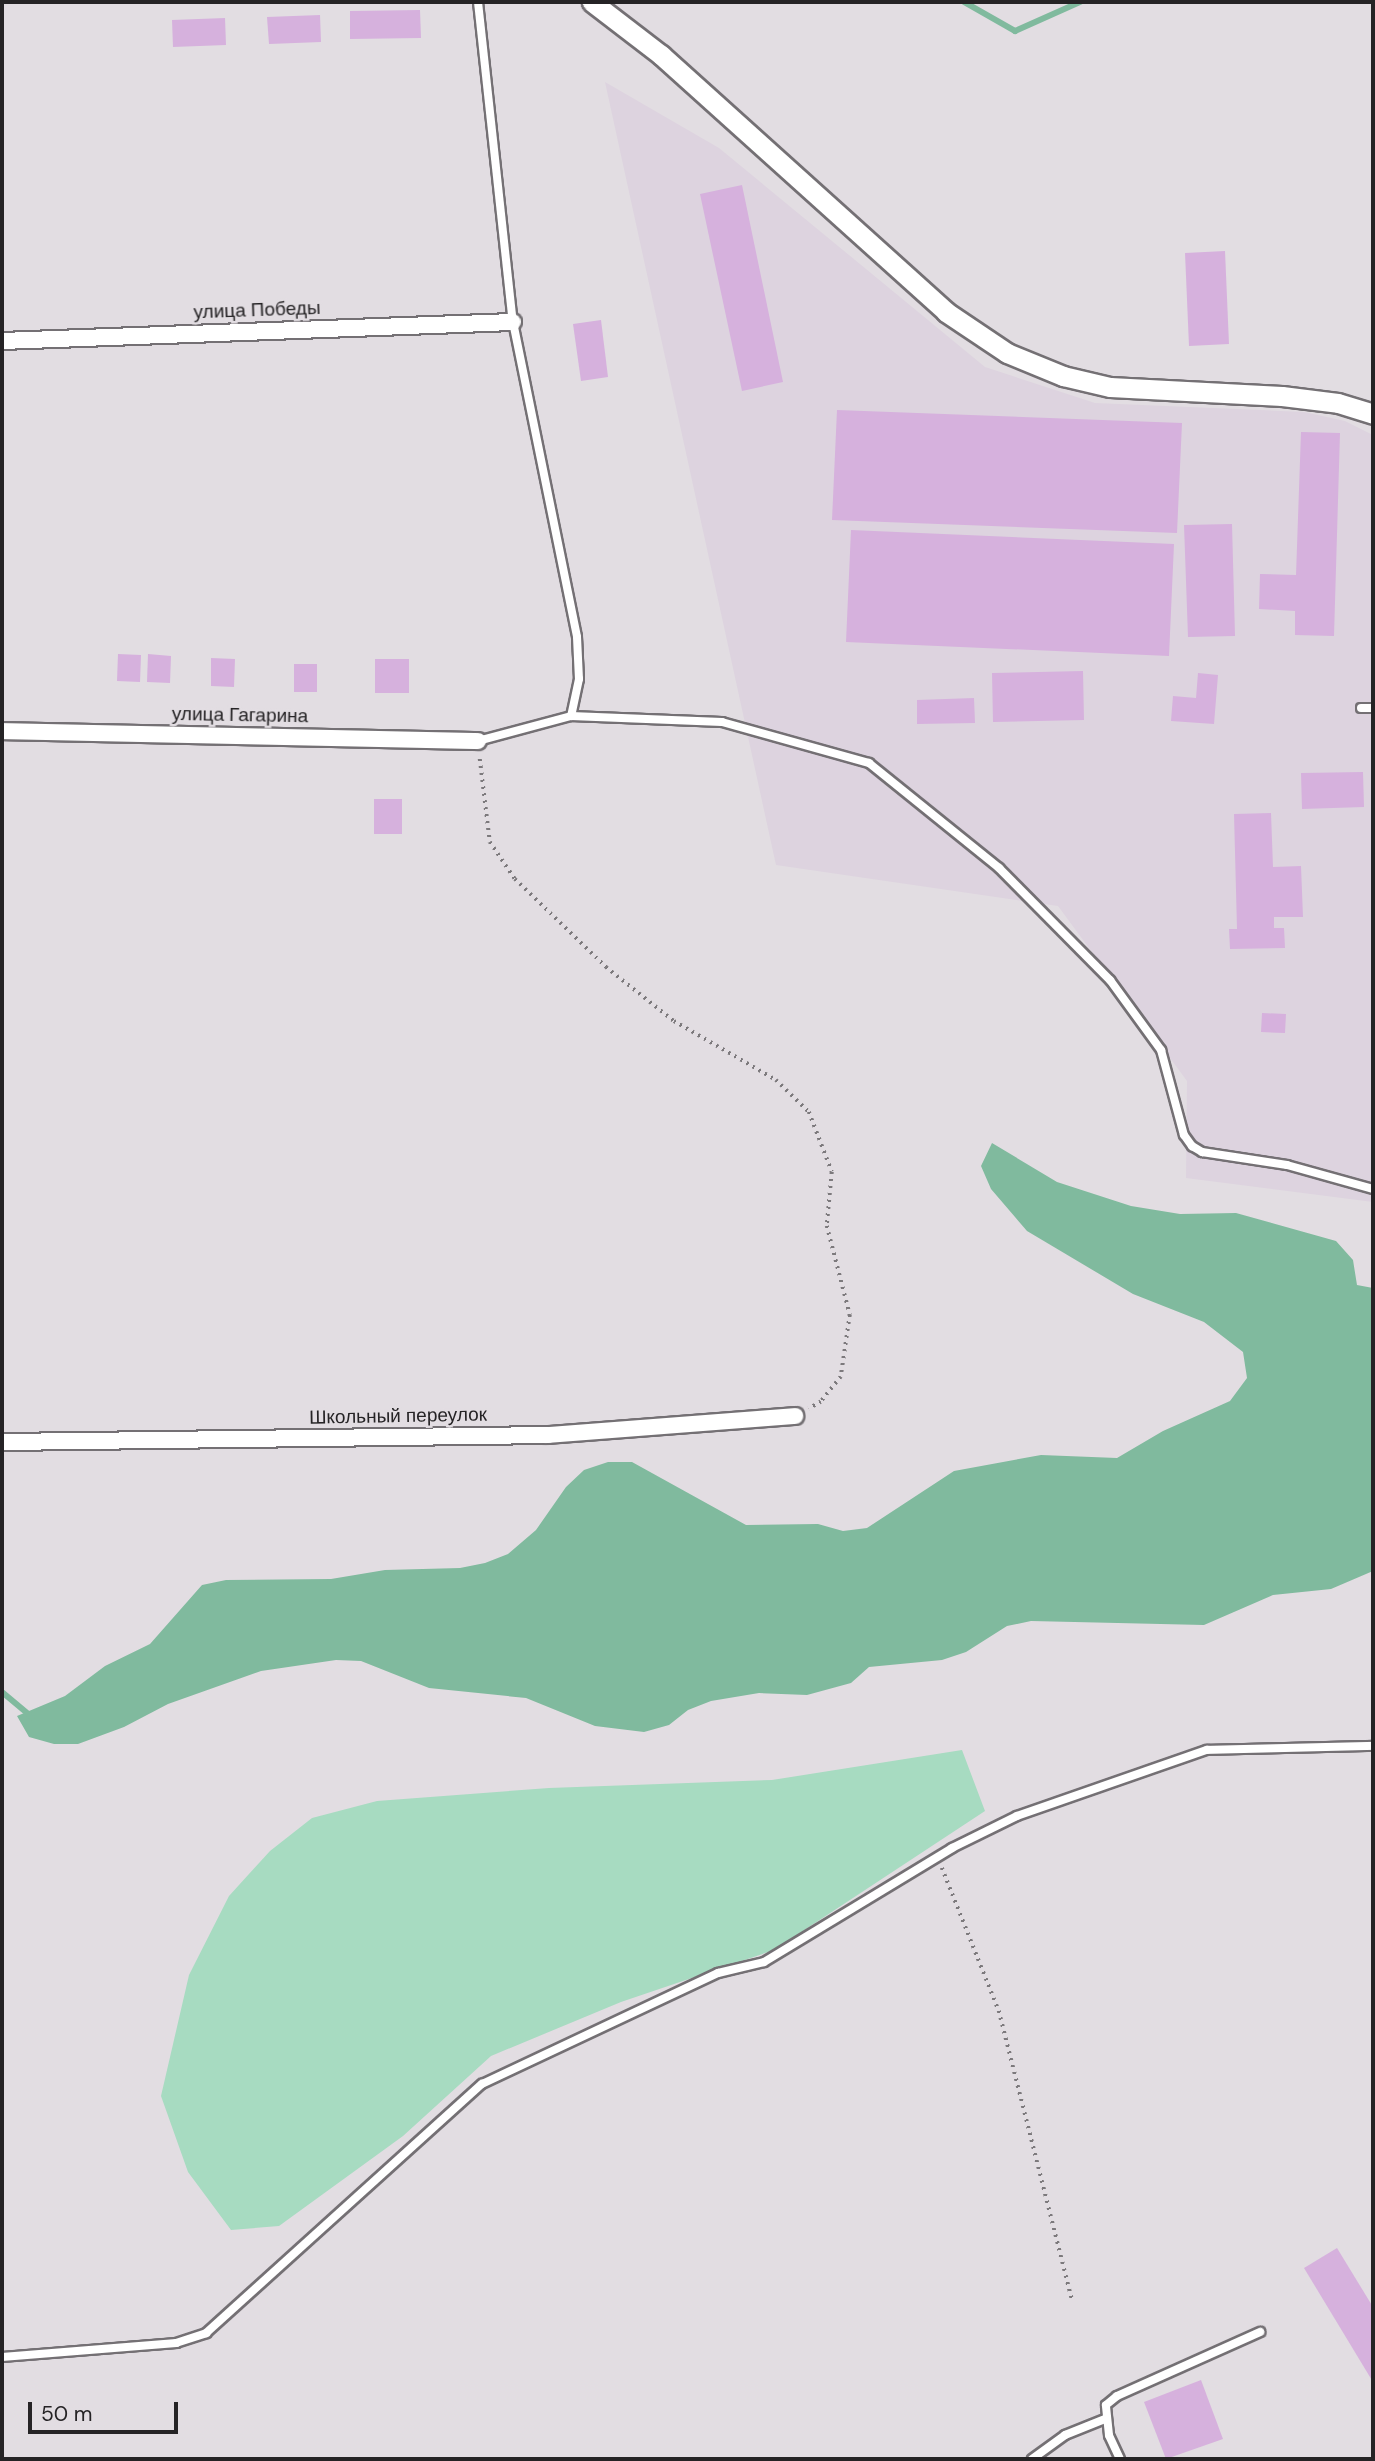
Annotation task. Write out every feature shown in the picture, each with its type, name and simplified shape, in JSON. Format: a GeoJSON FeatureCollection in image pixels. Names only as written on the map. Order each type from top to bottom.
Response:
{"type":"FeatureCollection","features":[{"type":"Feature","properties":{"kind":"street"},"geometry":{"type":"LineString","coordinates":[[592,2],[661,55],[946,312],[1007,353],[1063,376],[1110,387],[1282,396],[1338,404],[1373,414]]}},
{"type":"Feature","properties":{"kind":"street","name":"улица Победы"},"geometry":{"type":"LineString","coordinates":[[2,341],[513,322]]}},
{"type":"Feature","properties":{"kind":"street","name":"улица Гагарина"},"geometry":{"type":"LineString","coordinates":[[2,731],[478,741]]}},
{"type":"Feature","properties":{"kind":"street","name":"Школьный переулок"},"geometry":{"type":"LineString","coordinates":[[2,1442],[548,1435],[795,1416]]}},
{"type":"Feature","properties":{"kind":"lane"},"geometry":{"type":"LineString","coordinates":[[478,2],[513,322],[577,637],[579,679],[571,716]]}},
{"type":"Feature","properties":{"kind":"lane"},"geometry":{"type":"LineString","coordinates":[[1361,708],[1373,708]]}},
{"type":"Feature","properties":{"kind":"lane"},"geometry":{"type":"LineString","coordinates":[[478,741],[571,716],[722,722],[869,763],[999,868],[1110,980],[1161,1050],[1184,1135],[1192,1146],[1202,1152],[1287,1165],[1373,1189]]}},
{"type":"Feature","properties":{"kind":"lane"},"geometry":{"type":"LineString","coordinates":[[2,2357],[176,2343],[206,2333],[482,2084],[718,1973],[764,1962],[941,1855],[1017,1816],[1207,1750],[1373,1746]]}},
{"type":"Feature","properties":{"kind":"lane"},"geometry":{"type":"LineString","coordinates":[[1120,2459],[1105,2419],[1106,2405],[1117,2396],[1260,2332]]}},
{"type":"Feature","properties":{"kind":"lane"},"geometry":{"type":"LineString","coordinates":[[1032,2459],[1065,2435],[1105,2419]]}},
{"type":"Feature","properties":{"kind":"path"},"geometry":{"type":"LineString","coordinates":[[478,741],[490,842],[516,879],[606,967],[674,1021],[776,1080],[809,1112],[824,1142],[832,1172],[827,1226],[850,1315],[848,1348],[841,1377],[821,1402],[795,1416]]}},
{"type":"Feature","properties":{"kind":"path"},"geometry":{"type":"LineString","coordinates":[[941,1855],[942,1870],[999,2011],[1072,2300]]}},
{"type":"Feature","properties":{"kind":"shaded area"},"geometry":{"type":"Polygon","coordinates":[[[605,82],[719,148],[985,367],[1095,403],[1304,412],[1345,421],[1373,435],[1373,1202],[1186,1178],[1187,1081],[1058,906],[776,865],[605,82]]]}},
{"type":"Feature","properties":{"kind":"shaded area"},"geometry":{"type":"Polygon","coordinates":[[[992,1143],[1057,1182],[1131,1206],[1180,1214],[1236,1213],[1336,1241],[1353,1260],[1357,1285],[1373,1288],[1373,1571],[1331,1589],[1273,1595],[1204,1625],[1031,1621],[1007,1626],[966,1652],[942,1660],[869,1667],[851,1683],[807,1695],[759,1693],[711,1701],[688,1710],[669,1725],[644,1732],[595,1726],[526,1698],[429,1688],[361,1661],[336,1660],[261,1671],[168,1704],[124,1727],[78,1744],[54,1744],[29,1737],[17,1716],[65,1696],[105,1666],[150,1644],[202,1585],[226,1580],[331,1579],[385,1570],[460,1568],[485,1563],[508,1554],[536,1530],[566,1487],[584,1470],[608,1462],[632,1462],[746,1525],[818,1524],[843,1531],[867,1528],[954,1471],[1041,1455],[1117,1458],[1163,1431],[1230,1401],[1247,1378],[1243,1352],[1204,1322],[1133,1294],[1027,1231],[991,1189],[981,1166],[992,1143]]]}},
{"type":"Feature","properties":{"kind":"shaded area"},"geometry":{"type":"Polygon","coordinates":[[[962,1750],[985,1811],[774,1950],[621,2002],[491,2056],[403,2136],[279,2226],[231,2230],[188,2172],[161,2096],[189,1975],[229,1896],[270,1851],[312,1818],[377,1801],[549,1788],[772,1780],[962,1750]]]}},
{"type":"Feature","properties":{"kind":"building"},"geometry":{"type":"Polygon","coordinates":[[[420,10],[421,38],[350,39],[350,11],[420,10]]]}},
{"type":"Feature","properties":{"kind":"building"},"geometry":{"type":"Polygon","coordinates":[[[320,15],[321,42],[269,44],[267,17],[320,15]]]}},
{"type":"Feature","properties":{"kind":"building"},"geometry":{"type":"Polygon","coordinates":[[[225,18],[226,45],[173,47],[172,20],[225,18]]]}},
{"type":"Feature","properties":{"kind":"building"},"geometry":{"type":"Polygon","coordinates":[[[742,185],[783,382],[742,391],[700,194],[742,185]]]}},
{"type":"Feature","properties":{"kind":"building"},"geometry":{"type":"Polygon","coordinates":[[[1225,251],[1229,344],[1189,346],[1185,253],[1225,251]]]}},
{"type":"Feature","properties":{"kind":"building"},"geometry":{"type":"Polygon","coordinates":[[[601,320],[608,377],[581,381],[573,324],[601,320]]]}},
{"type":"Feature","properties":{"kind":"building"},"geometry":{"type":"Polygon","coordinates":[[[837,410],[1182,423],[1177,533],[832,520],[837,410]]]}},
{"type":"Feature","properties":{"kind":"building"},"geometry":{"type":"Polygon","coordinates":[[[1301,432],[1340,433],[1334,636],[1295,635],[1295,611],[1259,609],[1260,574],[1296,575],[1301,432]]]}},
{"type":"Feature","properties":{"kind":"building"},"geometry":{"type":"Polygon","coordinates":[[[1232,524],[1235,636],[1188,637],[1184,525],[1232,524]]]}},
{"type":"Feature","properties":{"kind":"building"},"geometry":{"type":"Polygon","coordinates":[[[851,530],[1174,544],[1169,656],[846,642],[851,530]]]}},
{"type":"Feature","properties":{"kind":"building"},"geometry":{"type":"Polygon","coordinates":[[[118,654],[141,655],[140,682],[117,681],[118,654]]]}},
{"type":"Feature","properties":{"kind":"building"},"geometry":{"type":"Polygon","coordinates":[[[148,654],[171,656],[170,683],[147,682],[148,654]]]}},
{"type":"Feature","properties":{"kind":"building"},"geometry":{"type":"Polygon","coordinates":[[[211,658],[235,659],[234,687],[211,686],[211,658]]]}},
{"type":"Feature","properties":{"kind":"building"},"geometry":{"type":"Polygon","coordinates":[[[375,659],[409,659],[409,693],[375,693],[375,659]]]}},
{"type":"Feature","properties":{"kind":"building"},"geometry":{"type":"Polygon","coordinates":[[[294,664],[317,664],[317,692],[294,692],[294,664]]]}},
{"type":"Feature","properties":{"kind":"building"},"geometry":{"type":"Polygon","coordinates":[[[1083,671],[1084,720],[993,722],[992,673],[1083,671]]]}},
{"type":"Feature","properties":{"kind":"building"},"geometry":{"type":"Polygon","coordinates":[[[1198,673],[1218,675],[1214,724],[1171,721],[1173,696],[1196,698],[1198,673]]]}},
{"type":"Feature","properties":{"kind":"building"},"geometry":{"type":"Polygon","coordinates":[[[974,698],[975,723],[917,724],[917,700],[974,698]]]}},
{"type":"Feature","properties":{"kind":"building"},"geometry":{"type":"Polygon","coordinates":[[[1363,772],[1364,807],[1302,809],[1301,773],[1363,772]]]}},
{"type":"Feature","properties":{"kind":"building"},"geometry":{"type":"Polygon","coordinates":[[[374,799],[402,799],[402,834],[374,834],[374,799]]]}},
{"type":"Feature","properties":{"kind":"building"},"geometry":{"type":"Polygon","coordinates":[[[1271,813],[1273,867],[1301,866],[1303,917],[1274,917],[1274,928],[1284,928],[1285,948],[1230,949],[1229,929],[1237,929],[1234,814],[1271,813]]]}},
{"type":"Feature","properties":{"kind":"building"},"geometry":{"type":"Polygon","coordinates":[[[1262,1013],[1286,1014],[1285,1033],[1261,1032],[1262,1013]]]}},
{"type":"Feature","properties":{"kind":"building"},"geometry":{"type":"Polygon","coordinates":[[[1337,2248],[1373,2307],[1373,2382],[1304,2268],[1337,2248]]]}},
{"type":"Feature","properties":{"kind":"building"},"geometry":{"type":"Polygon","coordinates":[[[1201,2380],[1223,2439],[1166,2459],[1144,2402],[1201,2380]]]}},
{"type":"Feature","properties":{"kind":"waterway"},"geometry":{"type":"LineString","coordinates":[[964,2],[1015,31],[1080,2]]}},
{"type":"Feature","properties":{"kind":"waterway"},"geometry":{"type":"LineString","coordinates":[[2,1692],[32,1717]]}}]}
